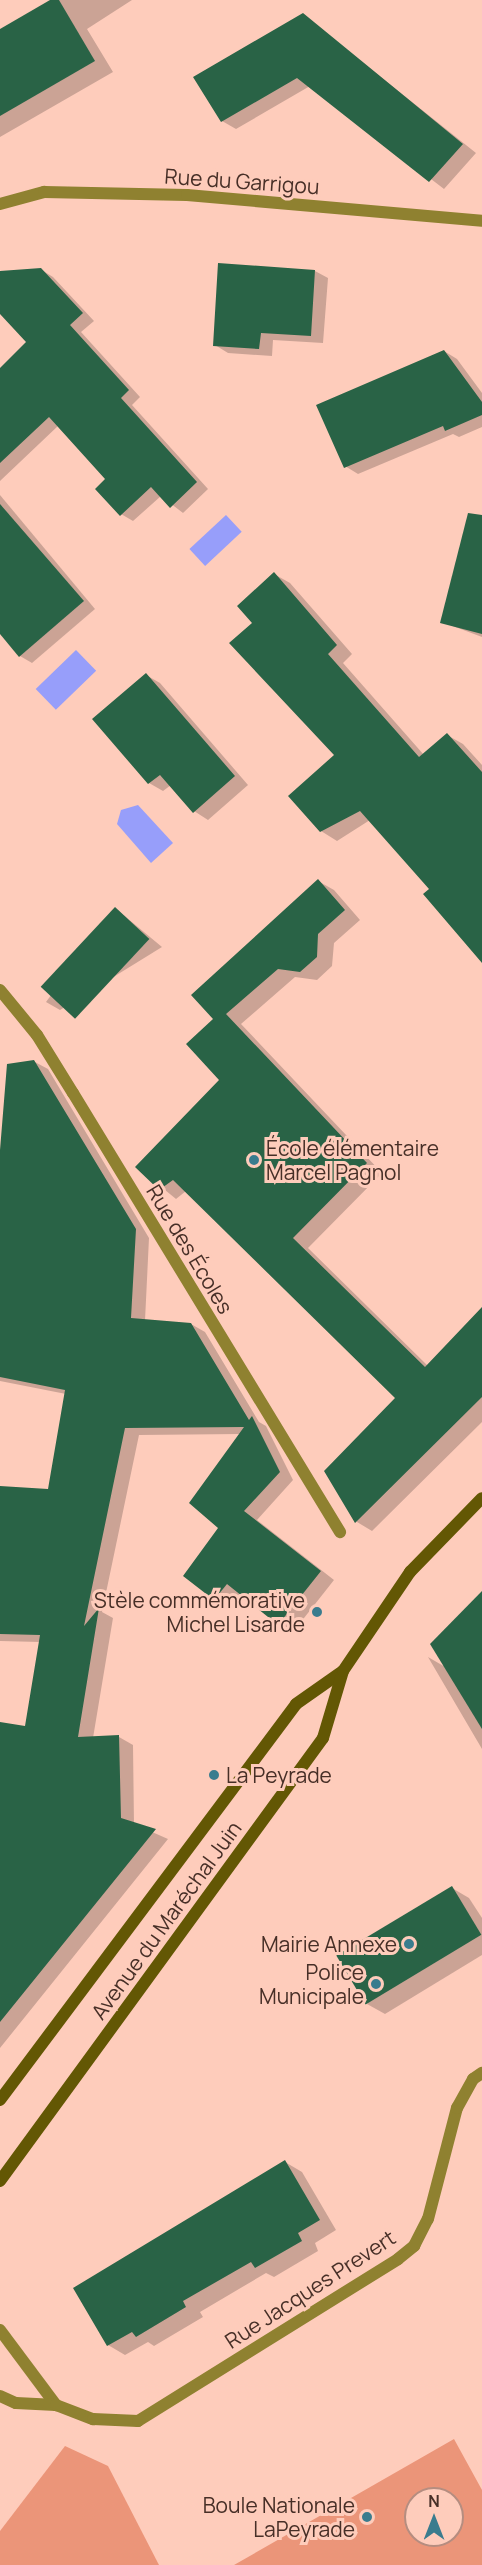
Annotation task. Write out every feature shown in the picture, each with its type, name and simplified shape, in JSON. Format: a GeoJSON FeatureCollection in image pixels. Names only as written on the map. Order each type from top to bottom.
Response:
{"type":"FeatureCollection","features":[{"type":"Feature","properties":{"kind":"main road","name":"Avenue du Maréchal Juin"},"geometry":{"type":"LineString","coordinates":[[0,2181],[322,1738],[343,1671],[410,1572],[482,1498]]}},
{"type":"Feature","properties":{"kind":"main road","name":"Avenue du Maréchal Juin"},"geometry":{"type":"LineString","coordinates":[[0,2100],[296,1704],[343,1671]]}},
{"type":"Feature","properties":{"kind":"street","name":"Rue du Garrigou"},"geometry":{"type":"LineString","coordinates":[[0,204],[44,192],[187,195],[482,221]]}},
{"type":"Feature","properties":{"kind":"street","name":"Rue des Écoles"},"geometry":{"type":"LineString","coordinates":[[0,990],[37,1035],[340,1532]]}},
{"type":"Feature","properties":{"kind":"street","name":"Rue Jacques Prevert"},"geometry":{"type":"LineString","coordinates":[[0,2396],[16,2403],[56,2405],[93,2418],[138,2421],[398,2259],[414,2246],[428,2219],[457,2108],[473,2079],[482,2073]]}},
{"type":"Feature","properties":{"kind":"street"},"geometry":{"type":"LineString","coordinates":[[0,2330],[56,2405]]}},
{"type":"Feature","properties":{"kind":"shaded area","name":"Boule Nationale LaPeyrade"},"geometry":{"type":"Polygon","coordinates":[[[454,2439],[482,2490],[482,2565],[234,2565],[454,2439]]]}},
{"type":"Feature","properties":{"kind":"shaded area","name":"Boule Nationale LaPeyrade"},"geometry":{"type":"Polygon","coordinates":[[[65,2446],[108,2466],[159,2565],[0,2565],[0,2531],[65,2446]]]}},
{"type":"Feature","properties":{"kind":"water"},"geometry":{"type":"Polygon","coordinates":[[[226,515],[242,532],[205,566],[189,549],[226,515]]]}},
{"type":"Feature","properties":{"kind":"water"},"geometry":{"type":"Polygon","coordinates":[[[76,650],[96,671],[56,710],[36,689],[76,650]]]}},
{"type":"Feature","properties":{"kind":"water"},"geometry":{"type":"Polygon","coordinates":[[[138,805],[173,843],[151,863],[117,824],[121,810],[138,805]]]}},
{"type":"Feature","properties":{"kind":"building"},"geometry":{"type":"Polygon","coordinates":[[[50,0],[59,0],[95,61],[0,116],[0,29],[50,0]]]}},
{"type":"Feature","properties":{"kind":"building"},"geometry":{"type":"Polygon","coordinates":[[[303,13],[463,144],[429,182],[297,78],[221,122],[193,77],[303,13]]]}},
{"type":"Feature","properties":{"kind":"building"},"geometry":{"type":"Polygon","coordinates":[[[218,263],[315,270],[311,336],[261,333],[259,349],[213,346],[218,263]]]}},
{"type":"Feature","properties":{"kind":"building"},"geometry":{"type":"Polygon","coordinates":[[[41,268],[83,313],[70,325],[129,390],[121,398],[197,482],[170,508],[151,487],[120,516],[95,489],[105,479],[49,417],[0,463],[0,368],[26,342],[0,314],[0,271],[41,268]]]}},
{"type":"Feature","properties":{"kind":"building"},"geometry":{"type":"Polygon","coordinates":[[[444,350],[482,402],[482,415],[445,431],[443,426],[344,468],[316,405],[444,350]]]}},
{"type":"Feature","properties":{"kind":"building"},"geometry":{"type":"Polygon","coordinates":[[[0,504],[84,601],[19,657],[0,634],[0,504]]]}},
{"type":"Feature","properties":{"kind":"building"},"geometry":{"type":"Polygon","coordinates":[[[468,513],[482,515],[482,634],[440,623],[468,513]]]}},
{"type":"Feature","properties":{"kind":"building"},"geometry":{"type":"Polygon","coordinates":[[[274,572],[337,645],[328,654],[419,757],[447,733],[482,772],[482,963],[423,894],[429,889],[360,811],[320,832],[288,796],[334,755],[229,643],[252,623],[237,606],[274,572]]]}},
{"type":"Feature","properties":{"kind":"building"},"geometry":{"type":"Polygon","coordinates":[[[146,673],[235,776],[193,813],[160,775],[148,784],[92,719],[146,673]]]}},
{"type":"Feature","properties":{"kind":"building"},"geometry":{"type":"Polygon","coordinates":[[[318,879],[345,910],[318,934],[317,957],[300,972],[278,969],[226,1014],[367,1163],[293,1238],[425,1367],[482,1307],[482,1397],[355,1523],[324,1471],[395,1398],[173,1180],[159,1190],[135,1167],[219,1080],[186,1044],[213,1019],[191,995],[318,879]]]}},
{"type":"Feature","properties":{"kind":"building"},"geometry":{"type":"Polygon","coordinates":[[[115,907],[149,939],[75,1019],[41,987],[115,907]]]}},
{"type":"Feature","properties":{"kind":"building"},"geometry":{"type":"Polygon","coordinates":[[[34,1060],[136,1229],[131,1318],[191,1323],[249,1420],[252,1416],[280,1472],[244,1511],[321,1571],[278,1625],[227,1584],[214,1600],[183,1576],[218,1528],[189,1503],[244,1427],[125,1428],[84,1626],[99,1608],[78,1737],[119,1735],[121,1818],[156,1829],[0,2022],[0,1722],[25,1726],[40,1635],[0,1634],[0,1486],[48,1489],[65,1390],[0,1377],[0,1150],[7,1064],[34,1060]]]}},
{"type":"Feature","properties":{"kind":"building"},"geometry":{"type":"Polygon","coordinates":[[[482,1591],[482,1729],[430,1644],[482,1591]]]}},
{"type":"Feature","properties":{"kind":"building","name":"Mairie Annexe"},"geometry":{"type":"Polygon","coordinates":[[[452,1886],[481,1935],[366,2004],[336,1956],[452,1886]]]}},
{"type":"Feature","properties":{"kind":"building"},"geometry":{"type":"Polygon","coordinates":[[[285,2160],[320,2220],[298,2233],[302,2241],[255,2268],[251,2262],[183,2301],[186,2307],[136,2337],[132,2332],[107,2346],[73,2288],[285,2160]]]}},
{"type":"Feature","properties":{"kind":"place","name":"École élémentaire Marcel Pagnol"},"geometry":{"type":"Point","coordinates":[254,1160]}},
{"type":"Feature","properties":{"kind":"place","name":"Stèle commémorative Michel Lisarde"},"geometry":{"type":"Point","coordinates":[317,1612]}},
{"type":"Feature","properties":{"kind":"place","name":"La Peyrade"},"geometry":{"type":"Point","coordinates":[214,1775]}},
{"type":"Feature","properties":{"kind":"place","name":"Mairie Annexe"},"geometry":{"type":"Point","coordinates":[409,1944]}},
{"type":"Feature","properties":{"kind":"place","name":"Police Municipale"},"geometry":{"type":"Point","coordinates":[376,1984]}},
{"type":"Feature","properties":{"kind":"place","name":"Boule Nationale LaPeyrade"},"geometry":{"type":"Point","coordinates":[367,2517]}}]}
